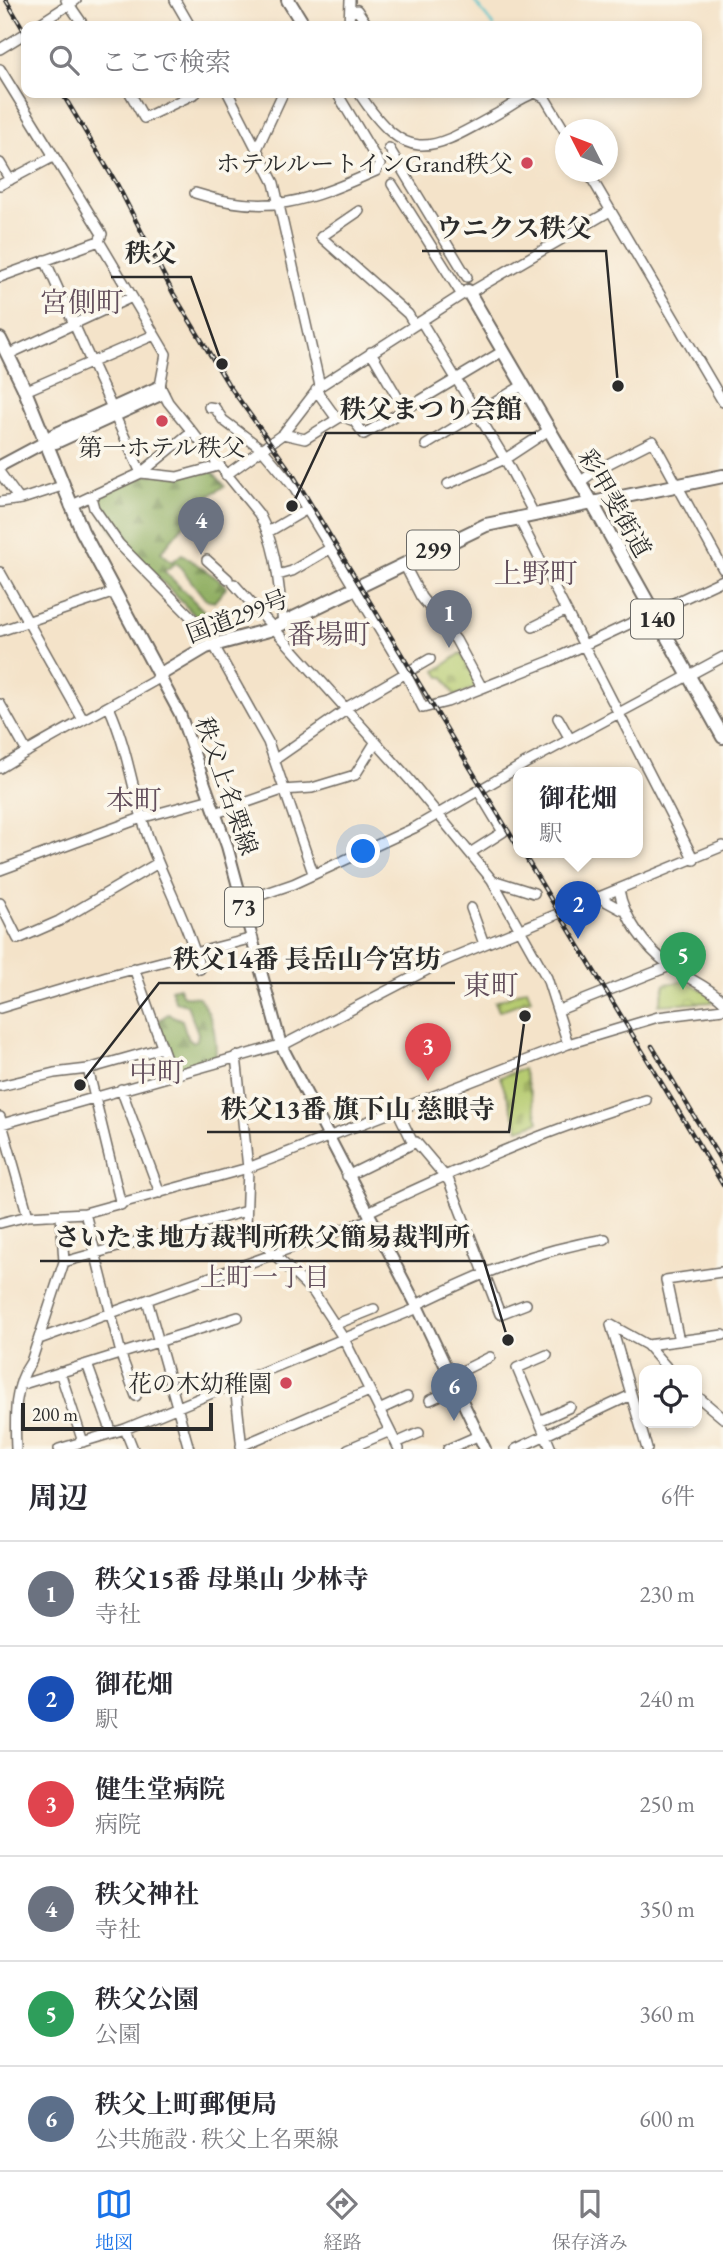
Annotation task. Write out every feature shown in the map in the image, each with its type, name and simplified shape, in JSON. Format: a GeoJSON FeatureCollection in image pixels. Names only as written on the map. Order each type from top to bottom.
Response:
{"type":"FeatureCollection","features":[{"type":"Feature","properties":{"kind":"highway"},"geometry":{"type":"LineString","coordinates":[[288,0],[301,21]]}},
{"type":"Feature","properties":{"kind":"highway","name":"彩甲斐街道"},"geometry":{"type":"LineString","coordinates":[[466,293],[591,501],[723,737]]}},
{"type":"Feature","properties":{"kind":"highway"},"geometry":{"type":"LineString","coordinates":[[3,348],[26,391],[70,506],[160,676]]}},
{"type":"Feature","properties":{"kind":"highway","name":"国道299号"},"geometry":{"type":"LineString","coordinates":[[160,676],[212,644],[278,625],[486,525],[591,501],[723,476]]}},
{"type":"Feature","properties":{"kind":"main road"},"geometry":{"type":"LineString","coordinates":[[0,466],[46,442],[52,435],[162,390]]}},
{"type":"Feature","properties":{"kind":"main road","name":"秩父上名栗線"},"geometry":{"type":"LineString","coordinates":[[160,676],[180,715],[216,813],[243,901],[281,1045],[416,1307],[485,1449]]}},
{"type":"Feature","properties":{"kind":"street"},"geometry":{"type":"LineString","coordinates":[[175,0],[187,21]]}},
{"type":"Feature","properties":{"kind":"street"},"geometry":{"type":"LineString","coordinates":[[349,0],[350,21]]}},
{"type":"Feature","properties":{"kind":"street"},"geometry":{"type":"LineString","coordinates":[[43,21],[70,2],[81,21]]}},
{"type":"Feature","properties":{"kind":"street"},"geometry":{"type":"LineString","coordinates":[[350,13],[357,10],[365,21]]}},
{"type":"Feature","properties":{"kind":"street"},"geometry":{"type":"LineString","coordinates":[[0,49],[21,36]]}},
{"type":"Feature","properties":{"kind":"street"},"geometry":{"type":"LineString","coordinates":[[0,69],[102,234],[99,241],[0,277]]}},
{"type":"Feature","properties":{"kind":"street"},"geometry":{"type":"LineString","coordinates":[[133,98],[144,118],[186,98]]}},
{"type":"Feature","properties":{"kind":"street"},"geometry":{"type":"LineString","coordinates":[[231,98],[274,183],[318,388],[337,419]]}},
{"type":"Feature","properties":{"kind":"street"},"geometry":{"type":"LineString","coordinates":[[257,149],[282,98]]}},
{"type":"Feature","properties":{"kind":"street"},"geometry":{"type":"LineString","coordinates":[[195,193],[232,203],[279,206],[321,195],[376,171],[380,165],[340,98]]}},
{"type":"Feature","properties":{"kind":"street"},"geometry":{"type":"LineString","coordinates":[[363,98],[388,133],[413,145],[443,143],[527,98]]}},
{"type":"Feature","properties":{"kind":"street"},"geometry":{"type":"LineString","coordinates":[[545,98],[557,119]]}},
{"type":"Feature","properties":{"kind":"street"},"geometry":{"type":"LineString","coordinates":[[389,148],[467,277]]}},
{"type":"Feature","properties":{"kind":"street"},"geometry":{"type":"LineString","coordinates":[[0,185],[53,157]]}},
{"type":"Feature","properties":{"kind":"street"},"geometry":{"type":"LineString","coordinates":[[0,163],[10,180]]}},
{"type":"Feature","properties":{"kind":"street"},"geometry":{"type":"LineString","coordinates":[[594,182],[723,402]]}},
{"type":"Feature","properties":{"kind":"street"},"geometry":{"type":"LineString","coordinates":[[392,184],[466,293]]}},
{"type":"Feature","properties":{"kind":"street"},"geometry":{"type":"LineString","coordinates":[[359,211],[321,237],[418,323],[505,459],[534,514]]}},
{"type":"Feature","properties":{"kind":"street"},"geometry":{"type":"LineString","coordinates":[[226,475],[283,434],[318,388],[466,293],[610,211]]}},
{"type":"Feature","properties":{"kind":"street"},"geometry":{"type":"LineString","coordinates":[[99,241],[166,354],[162,390],[191,432],[259,514],[268,532],[278,575],[278,625]]}},
{"type":"Feature","properties":{"kind":"street"},"geometry":{"type":"LineString","coordinates":[[45,260],[141,473]]}},
{"type":"Feature","properties":{"kind":"street"},"geometry":{"type":"LineString","coordinates":[[3,348],[74,324],[132,297]]}},
{"type":"Feature","properties":{"kind":"street"},"geometry":{"type":"LineString","coordinates":[[26,391],[155,335]]}},
{"type":"Feature","properties":{"kind":"street"},"geometry":{"type":"LineString","coordinates":[[283,434],[307,438],[337,419],[348,417],[364,434],[503,351]]}},
{"type":"Feature","properties":{"kind":"street"},"geometry":{"type":"LineString","coordinates":[[371,352],[405,410]]}},
{"type":"Feature","properties":{"kind":"street"},"geometry":{"type":"LineString","coordinates":[[426,444],[523,385]]}},
{"type":"Feature","properties":{"kind":"street"},"geometry":{"type":"LineString","coordinates":[[209,407],[278,465],[356,588],[405,671],[423,708],[482,688],[723,580]]}},
{"type":"Feature","properties":{"kind":"street"},"geometry":{"type":"LineString","coordinates":[[448,484],[505,459],[549,430]]}},
{"type":"Feature","properties":{"kind":"street"},"geometry":{"type":"LineString","coordinates":[[70,506],[141,473],[191,432]]}},
{"type":"Feature","properties":{"kind":"street"},"geometry":{"type":"LineString","coordinates":[[580,482],[598,469],[653,441],[723,569]]}},
{"type":"Feature","properties":{"kind":"street"},"geometry":{"type":"LineString","coordinates":[[141,473],[177,477],[218,466]]}},
{"type":"Feature","properties":{"kind":"street"},"geometry":{"type":"LineString","coordinates":[[0,473],[19,499]]}},
{"type":"Feature","properties":{"kind":"street"},"geometry":{"type":"LineString","coordinates":[[0,502],[62,486]]}},
{"type":"Feature","properties":{"kind":"street"},"geometry":{"type":"LineString","coordinates":[[91,497],[94,508],[119,544],[204,629],[262,732],[313,873]]}},
{"type":"Feature","properties":{"kind":"street"},"geometry":{"type":"LineString","coordinates":[[268,532],[307,509]]}},
{"type":"Feature","properties":{"kind":"street"},"geometry":{"type":"LineString","coordinates":[[518,517],[694,860]]}},
{"type":"Feature","properties":{"kind":"street"},"geometry":{"type":"LineString","coordinates":[[278,575],[292,571],[331,548]]}},
{"type":"Feature","properties":{"kind":"street"},"geometry":{"type":"LineString","coordinates":[[207,560],[278,625],[345,709],[439,815],[494,883],[547,978],[568,1044]]}},
{"type":"Feature","properties":{"kind":"street"},"geometry":{"type":"LineString","coordinates":[[404,564],[421,597],[456,640],[482,688]]}},
{"type":"Feature","properties":{"kind":"street"},"geometry":{"type":"LineString","coordinates":[[0,572],[82,719]]}},
{"type":"Feature","properties":{"kind":"street"},"geometry":{"type":"LineString","coordinates":[[0,631],[115,592]]}},
{"type":"Feature","properties":{"kind":"street"},"geometry":{"type":"LineString","coordinates":[[533,626],[565,611]]}},
{"type":"Feature","properties":{"kind":"street"},"geometry":{"type":"LineString","coordinates":[[522,767],[723,656]]}},
{"type":"Feature","properties":{"kind":"street"},"geometry":{"type":"LineString","coordinates":[[274,760],[345,709],[405,671],[430,659]]}},
{"type":"Feature","properties":{"kind":"street"},"geometry":{"type":"LineString","coordinates":[[0,768],[82,719],[109,708],[160,676]]}},
{"type":"Feature","properties":{"kind":"street"},"geometry":{"type":"LineString","coordinates":[[0,704],[27,752]]}},
{"type":"Feature","properties":{"kind":"street"},"geometry":{"type":"LineString","coordinates":[[109,708],[120,732],[158,863],[200,969]]}},
{"type":"Feature","properties":{"kind":"street"},"geometry":{"type":"LineString","coordinates":[[558,718],[570,739]]}},
{"type":"Feature","properties":{"kind":"street"},"geometry":{"type":"LineString","coordinates":[[216,813],[282,790],[313,788],[355,775],[375,743]]}},
{"type":"Feature","properties":{"kind":"street"},"geometry":{"type":"LineString","coordinates":[[243,901],[293,884],[439,815],[513,772]]}},
{"type":"Feature","properties":{"kind":"street"},"geometry":{"type":"LineString","coordinates":[[470,853],[503,832],[479,792]]}},
{"type":"Feature","properties":{"kind":"street"},"geometry":{"type":"LineString","coordinates":[[0,870],[144,817],[211,799]]}},
{"type":"Feature","properties":{"kind":"street"},"geometry":{"type":"LineString","coordinates":[[28,1216],[1,1121],[281,1045],[323,1026],[430,967],[723,846]]}},
{"type":"Feature","properties":{"kind":"street"},"geometry":{"type":"LineString","coordinates":[[0,902],[18,939],[59,921],[158,863]]}},
{"type":"Feature","properties":{"kind":"street"},"geometry":{"type":"LineString","coordinates":[[494,883],[534,893]]}},
{"type":"Feature","properties":{"kind":"street"},"geometry":{"type":"LineString","coordinates":[[618,890],[622,910]]}},
{"type":"Feature","properties":{"kind":"street"},"geometry":{"type":"LineString","coordinates":[[598,897],[622,910],[654,952],[670,966],[709,988],[723,1002]]}},
{"type":"Feature","properties":{"kind":"street"},"geometry":{"type":"LineString","coordinates":[[471,908],[484,944]]}},
{"type":"Feature","properties":{"kind":"street"},"geometry":{"type":"LineString","coordinates":[[0,1008],[134,968],[253,938]]}},
{"type":"Feature","properties":{"kind":"street"},"geometry":{"type":"LineString","coordinates":[[559,1010],[670,966]]}},
{"type":"Feature","properties":{"kind":"street"},"geometry":{"type":"LineString","coordinates":[[134,968],[172,1075]]}},
{"type":"Feature","properties":{"kind":"street"},"geometry":{"type":"LineString","coordinates":[[0,1223],[28,1216],[85,1213],[248,1168],[568,1044],[658,1017],[723,1009]]}},
{"type":"Feature","properties":{"kind":"street"},"geometry":{"type":"LineString","coordinates":[[0,1086],[54,1073],[88,1069],[162,1048]]}},
{"type":"Feature","properties":{"kind":"street"},"geometry":{"type":"LineString","coordinates":[[236,1056],[248,1168],[246,1227],[314,1293],[344,1339],[397,1446],[419,1433]]}},
{"type":"Feature","properties":{"kind":"street"},"geometry":{"type":"LineString","coordinates":[[88,1069],[121,1205]]}},
{"type":"Feature","properties":{"kind":"street"},"geometry":{"type":"LineString","coordinates":[[121,1089],[160,1193]]}},
{"type":"Feature","properties":{"kind":"street"},"geometry":{"type":"LineString","coordinates":[[39,1339],[275,1254],[370,1216],[445,1174],[589,1117],[646,1100]]}},
{"type":"Feature","properties":{"kind":"street"},"geometry":{"type":"LineString","coordinates":[[397,1110],[413,1143],[415,1142],[445,1174],[500,1314],[526,1304]]}},
{"type":"Feature","properties":{"kind":"street"},"geometry":{"type":"LineString","coordinates":[[347,1176],[413,1143]]}},
{"type":"Feature","properties":{"kind":"street"},"geometry":{"type":"LineString","coordinates":[[64,1262],[246,1210]]}},
{"type":"Feature","properties":{"kind":"street"},"geometry":{"type":"LineString","coordinates":[[85,1213],[136,1396]]}},
{"type":"Feature","properties":{"kind":"street"},"geometry":{"type":"LineString","coordinates":[[16,1449],[15,1410],[21,1376],[31,1362],[64,1262],[61,1216]]}},
{"type":"Feature","properties":{"kind":"street"},"geometry":{"type":"LineString","coordinates":[[59,1449],[125,1429],[235,1385],[416,1307],[483,1273],[554,1247],[605,1239]]}},
{"type":"Feature","properties":{"kind":"street"},"geometry":{"type":"LineString","coordinates":[[679,1341],[666,1280],[720,1272]]}},
{"type":"Feature","properties":{"kind":"street"},"geometry":{"type":"LineString","coordinates":[[147,1300],[190,1449]]}},
{"type":"Feature","properties":{"kind":"street"},"geometry":{"type":"LineString","coordinates":[[334,1325],[374,1308]]}},
{"type":"Feature","properties":{"kind":"street"},"geometry":{"type":"LineString","coordinates":[[20,1385],[238,1317]]}},
{"type":"Feature","properties":{"kind":"street"},"geometry":{"type":"LineString","coordinates":[[647,1449],[644,1432],[629,1396],[611,1325],[647,1345],[665,1365]]}},
{"type":"Feature","properties":{"kind":"street"},"geometry":{"type":"LineString","coordinates":[[647,1345],[723,1335]]}},
{"type":"Feature","properties":{"kind":"street"},"geometry":{"type":"LineString","coordinates":[[547,1354],[517,1368],[551,1449]]}},
{"type":"Feature","properties":{"kind":"street"},"geometry":{"type":"LineString","coordinates":[[450,1377],[490,1357]]}},
{"type":"Feature","properties":{"kind":"street"},"geometry":{"type":"LineString","coordinates":[[88,1364],[112,1433]]}},
{"type":"Feature","properties":{"kind":"street"},"geometry":{"type":"LineString","coordinates":[[60,1372],[83,1442]]}},
{"type":"Feature","properties":{"kind":"street"},"geometry":{"type":"LineString","coordinates":[[235,1385],[242,1447],[369,1391]]}},
{"type":"Feature","properties":{"kind":"street"},"geometry":{"type":"LineString","coordinates":[[430,1400],[456,1388]]}},
{"type":"Feature","properties":{"kind":"street"},"geometry":{"type":"LineString","coordinates":[[516,1449],[629,1396]]}},
{"type":"Feature","properties":{"kind":"street"},"geometry":{"type":"LineString","coordinates":[[379,1410],[407,1397]]}},
{"type":"Feature","properties":{"kind":"street"},"geometry":{"type":"LineString","coordinates":[[702,1400],[723,1418]]}},
{"type":"Feature","properties":{"kind":"street"},"geometry":{"type":"LineString","coordinates":[[539,1421],[570,1407]]}},
{"type":"Feature","properties":{"kind":"street"},"geometry":{"type":"LineString","coordinates":[[125,1429],[133,1449]]}},
{"type":"Feature","properties":{"kind":"street"},"geometry":{"type":"LineString","coordinates":[[348,1449],[390,1431]]}},
{"type":"Feature","properties":{"kind":"street"},"geometry":{"type":"LineString","coordinates":[[448,1449],[480,1435]]}},
{"type":"Feature","properties":{"kind":"green space"},"geometry":{"type":"Polygon","coordinates":[[[212,471],[225,486],[200,501],[198,509],[203,513],[197,520],[191,516],[161,552],[172,562],[182,554],[225,584],[226,588],[214,602],[205,599],[177,563],[164,571],[208,615],[212,625],[209,630],[113,531],[95,501],[96,497],[145,475],[212,471]]]}},
{"type":"Feature","properties":{"kind":"green space"},"geometry":{"type":"Polygon","coordinates":[[[461,653],[479,686],[455,696],[444,677],[440,677],[436,671],[461,653]]]}},
{"type":"Feature","properties":{"kind":"green space"},"geometry":{"type":"Polygon","coordinates":[[[686,981],[713,996],[714,1002],[659,1005],[665,984],[686,981]]]}},
{"type":"Feature","properties":{"kind":"green space"},"geometry":{"type":"Polygon","coordinates":[[[179,987],[183,996],[199,997],[208,1011],[214,1032],[216,1056],[174,1072],[157,1022],[168,1014],[182,1020],[188,1039],[193,1042],[197,1040],[198,1033],[187,1005],[175,1002],[171,989],[179,987]]]}},
{"type":"Feature","properties":{"kind":"green space"},"geometry":{"type":"Polygon","coordinates":[[[527,989],[531,999],[499,1011],[495,1002],[527,989]]]}},
{"type":"Feature","properties":{"kind":"green space"},"geometry":{"type":"Polygon","coordinates":[[[523,1069],[539,1122],[519,1129],[500,1077],[523,1069]]]}},
{"type":"Feature","properties":{"kind":"waterway"},"geometry":{"type":"LineString","coordinates":[[473,0],[490,21]]}},
{"type":"Feature","properties":{"kind":"railway"},"geometry":{"type":"LineString","coordinates":[[6,0],[21,26]]}},
{"type":"Feature","properties":{"kind":"railway"},"geometry":{"type":"LineString","coordinates":[[65,98],[118,186],[173,293],[228,384],[292,473],[513,839]]}},
{"type":"Feature","properties":{"kind":"railway"},"geometry":{"type":"LineString","coordinates":[[526,858],[723,1185]]}},
{"type":"Feature","properties":{"kind":"railway"},"geometry":{"type":"LineString","coordinates":[[652,1046],[723,1164]]}},
{"type":"Feature","properties":{"kind":"place","name":"ホテルルートインGrand秩父"},"geometry":{"type":"Point","coordinates":[527,163]}},
{"type":"Feature","properties":{"kind":"place","name":"秩父"},"geometry":{"type":"Point","coordinates":[222,364]}},
{"type":"Feature","properties":{"kind":"place","name":"ウニクス秩父"},"geometry":{"type":"Point","coordinates":[618,386]}},
{"type":"Feature","properties":{"kind":"place","name":"第一ホテル秩父"},"geometry":{"type":"Point","coordinates":[162,421]}},
{"type":"Feature","properties":{"kind":"place","name":"秩父まつり会館"},"geometry":{"type":"Point","coordinates":[292,506]}},
{"type":"Feature","properties":{"kind":"place","name":"秩父神社"},"geometry":{"type":"Point","coordinates":[201,555]}},
{"type":"Feature","properties":{"kind":"place","name":"秩父15番 母巣山 少林寺"},"geometry":{"type":"Point","coordinates":[449,648]}},
{"type":"Feature","properties":{"kind":"place","name":"御花畑"},"geometry":{"type":"Point","coordinates":[578,939]}},
{"type":"Feature","properties":{"kind":"place","name":"秩父公園"},"geometry":{"type":"Point","coordinates":[683,990]}},
{"type":"Feature","properties":{"kind":"place","name":"秩父13番 旗下山 慈眼寺"},"geometry":{"type":"Point","coordinates":[525,1016]}},
{"type":"Feature","properties":{"kind":"place","name":"健生堂病院"},"geometry":{"type":"Point","coordinates":[428,1081]}},
{"type":"Feature","properties":{"kind":"place","name":"秩父14番 長岳山今宮坊"},"geometry":{"type":"Point","coordinates":[80,1085]}},
{"type":"Feature","properties":{"kind":"place","name":"さいたま地方裁判所秩父簡易裁判所"},"geometry":{"type":"Point","coordinates":[508,1340]}},
{"type":"Feature","properties":{"kind":"place","name":"花の木幼稚園"},"geometry":{"type":"Point","coordinates":[286,1383]}},
{"type":"Feature","properties":{"kind":"place","name":"秩父上町郵便局"},"geometry":{"type":"Point","coordinates":[454,1421]}},
{"type":"Feature","properties":{"kind":"district","name":"宮側町"},"geometry":{"type":"Point","coordinates":[82,302]}},
{"type":"Feature","properties":{"kind":"district","name":"上野町"},"geometry":{"type":"Point","coordinates":[536,573]}},
{"type":"Feature","properties":{"kind":"district","name":"番場町"},"geometry":{"type":"Point","coordinates":[329,634]}},
{"type":"Feature","properties":{"kind":"district","name":"本町"},"geometry":{"type":"Point","coordinates":[134,800]}},
{"type":"Feature","properties":{"kind":"district","name":"東町"},"geometry":{"type":"Point","coordinates":[491,985]}},
{"type":"Feature","properties":{"kind":"district","name":"中町"},"geometry":{"type":"Point","coordinates":[157,1072]}},
{"type":"Feature","properties":{"kind":"district","name":"上町一丁目"},"geometry":{"type":"Point","coordinates":[265,1277]}}]}
